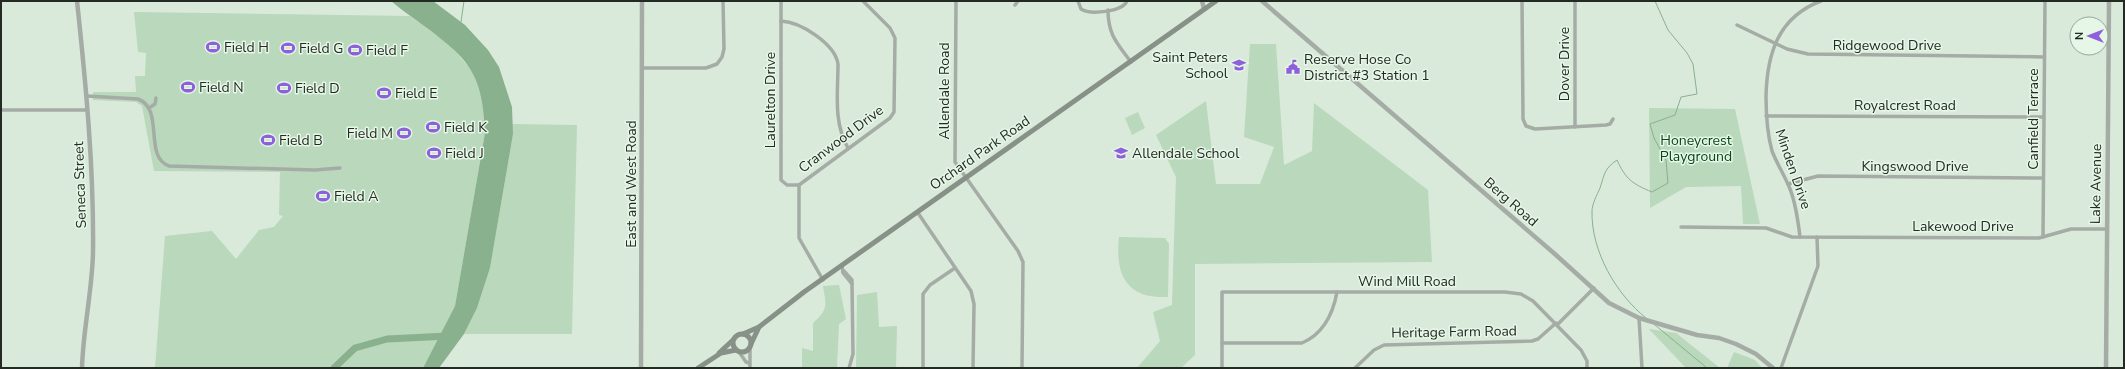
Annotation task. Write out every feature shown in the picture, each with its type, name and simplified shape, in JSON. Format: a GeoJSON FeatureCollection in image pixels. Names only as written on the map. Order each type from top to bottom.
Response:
{"type":"FeatureCollection","features":[{"type":"Feature","properties":{"kind":"main road","name":"Orchard Park Road"},"geometry":{"type":"LineString","coordinates":[[743,334],[759,327],[823,280],[843,268],[966,178],[1216,1]]}},
{"type":"Feature","properties":{"kind":"main road","name":"Orchard Park Road"},"geometry":{"type":"LineString","coordinates":[[750,345],[759,327]]}},
{"type":"Feature","properties":{"kind":"main road"},"geometry":{"type":"LineString","coordinates":[[698,368],[716,355],[737,335],[743,334],[748,337],[750,345],[744,352],[727,351],[716,355]]}},
{"type":"Feature","properties":{"kind":"main road"},"geometry":{"type":"LineString","coordinates":[[733,340],[732,345],[738,351]]}},
{"type":"Feature","properties":{"kind":"street","name":"Seneca Street"},"geometry":{"type":"LineString","coordinates":[[77,1],[87,96],[92,170],[93,254],[82,368]]}},
{"type":"Feature","properties":{"kind":"street","name":"East and West Road"},"geometry":{"type":"LineString","coordinates":[[641,368],[642,1]]}},
{"type":"Feature","properties":{"kind":"street"},"geometry":{"type":"LineString","coordinates":[[642,68],[706,68],[717,64],[722,57],[724,49],[723,1]]}},
{"type":"Feature","properties":{"kind":"street","name":"Laurelton Drive"},"geometry":{"type":"LineString","coordinates":[[781,1],[781,180],[787,185],[799,185]]}},
{"type":"Feature","properties":{"kind":"street","name":"Cranwood Drive"},"geometry":{"type":"LineString","coordinates":[[799,185],[890,118],[895,108],[894,35],[890,28],[863,1]]}},
{"type":"Feature","properties":{"kind":"street","name":"Allendale Road"},"geometry":{"type":"LineString","coordinates":[[956,1],[955,162],[1018,251],[1023,262],[1022,368]]}},
{"type":"Feature","properties":{"kind":"street"},"geometry":{"type":"LineString","coordinates":[[1015,5],[1018,1]]}},
{"type":"Feature","properties":{"kind":"street"},"geometry":{"type":"LineString","coordinates":[[1078,1],[1079,6],[1083,10],[1120,9],[1127,1]]}},
{"type":"Feature","properties":{"kind":"street"},"geometry":{"type":"LineString","coordinates":[[1202,1],[1204,9]]}},
{"type":"Feature","properties":{"kind":"street","name":"Berg Road"},"geometry":{"type":"LineString","coordinates":[[1262,1],[1610,303],[1639,318],[1697,335],[1719,338],[1736,344],[1763,358],[1773,368]]}},
{"type":"Feature","properties":{"kind":"street"},"geometry":{"type":"LineString","coordinates":[[1522,1],[1524,123],[1528,128],[1535,130],[1606,125],[1610,124],[1613,119]]}},
{"type":"Feature","properties":{"kind":"street","name":"Dover Drive"},"geometry":{"type":"LineString","coordinates":[[1575,1],[1575,127]]}},
{"type":"Feature","properties":{"kind":"street","name":"Minden Drive"},"geometry":{"type":"LineString","coordinates":[[1800,237],[1794,202],[1788,184],[1772,151],[1766,116],[1767,68],[1775,43],[1793,18],[1804,9],[1821,1]]}},
{"type":"Feature","properties":{"kind":"street","name":"Canfield Terrace"},"geometry":{"type":"LineString","coordinates":[[2043,237],[2045,1]]}},
{"type":"Feature","properties":{"kind":"street","name":"Lake Avenue"},"geometry":{"type":"LineString","coordinates":[[2106,368],[2109,1]]}},
{"type":"Feature","properties":{"kind":"street"},"geometry":{"type":"LineString","coordinates":[[1108,10],[1108,25],[1112,36],[1131,62]]}},
{"type":"Feature","properties":{"kind":"street"},"geometry":{"type":"LineString","coordinates":[[781,21],[794,23],[806,28],[836,56],[838,64],[838,120],[843,139],[848,148]]}},
{"type":"Feature","properties":{"kind":"street","name":"Ridgewood Drive"},"geometry":{"type":"LineString","coordinates":[[1737,25],[1799,53],[1822,55],[2044,57]]}},
{"type":"Feature","properties":{"kind":"street"},"geometry":{"type":"LineString","coordinates":[[87,96],[138,99],[144,101],[149,108],[158,157],[164,164],[169,166],[315,170],[340,168]]}},
{"type":"Feature","properties":{"kind":"street"},"geometry":{"type":"LineString","coordinates":[[149,108],[155,104],[156,98]]}},
{"type":"Feature","properties":{"kind":"street"},"geometry":{"type":"LineString","coordinates":[[1,110],[87,110]]}},
{"type":"Feature","properties":{"kind":"street","name":"Royalcrest Road"},"geometry":{"type":"LineString","coordinates":[[1766,116],[2044,117]]}},
{"type":"Feature","properties":{"kind":"street","name":"Kingswood Drive"},"geometry":{"type":"LineString","coordinates":[[1788,184],[1818,176],[2043,178]]}},
{"type":"Feature","properties":{"kind":"street"},"geometry":{"type":"LineString","coordinates":[[799,185],[799,238],[823,280]]}},
{"type":"Feature","properties":{"kind":"street"},"geometry":{"type":"LineString","coordinates":[[918,213],[971,291],[974,304],[973,368]]}},
{"type":"Feature","properties":{"kind":"street"},"geometry":{"type":"LineString","coordinates":[[1681,227],[1766,228],[1788,236],[1817,237],[1818,266],[1782,368]]}},
{"type":"Feature","properties":{"kind":"street","name":"Lakewood Drive"},"geometry":{"type":"LineString","coordinates":[[1817,237],[2043,237],[2071,229],[2107,229]]}},
{"type":"Feature","properties":{"kind":"street"},"geometry":{"type":"LineString","coordinates":[[843,268],[843,273],[852,284],[853,354],[849,368]]}},
{"type":"Feature","properties":{"kind":"street"},"geometry":{"type":"LineString","coordinates":[[922,368],[923,294],[930,285],[955,268]]}},
{"type":"Feature","properties":{"kind":"street","name":"Heritage Farm Road"},"geometry":{"type":"LineString","coordinates":[[1355,368],[1374,350],[1384,345],[1532,342],[1556,324],[1594,288]]}},
{"type":"Feature","properties":{"kind":"street","name":"Wind Mill Road"},"geometry":{"type":"LineString","coordinates":[[1222,344],[1222,292],[1513,293],[1521,294],[1533,301],[1582,350],[1587,361],[1587,368]]}},
{"type":"Feature","properties":{"kind":"street"},"geometry":{"type":"LineString","coordinates":[[1222,368],[1222,344],[1302,343],[1310,340],[1329,318],[1334,309],[1337,292]]}},
{"type":"Feature","properties":{"kind":"street"},"geometry":{"type":"LineString","coordinates":[[1639,318],[1642,368]]}},
{"type":"Feature","properties":{"kind":"street"},"geometry":{"type":"LineString","coordinates":[[750,345],[750,368]]}},
{"type":"Feature","properties":{"kind":"street"},"geometry":{"type":"LineString","coordinates":[[738,351],[746,362],[749,363]]}},
{"type":"Feature","properties":{"kind":"green space"},"geometry":{"type":"Polygon","coordinates":[[[134,12],[410,16],[450,45],[471,70],[479,85],[484,104],[485,133],[455,306],[423,368],[155,368],[165,236],[212,231],[236,259],[259,230],[274,227],[283,216],[279,215],[280,172],[154,171],[142,106],[136,102],[93,100],[93,92],[136,92],[135,76],[145,76],[146,53],[138,52],[134,12]]]}},
{"type":"Feature","properties":{"kind":"green space"},"geometry":{"type":"Polygon","coordinates":[[[1250,44],[1276,44],[1284,165],[1312,151],[1314,103],[1428,190],[1432,262],[1195,264],[1195,355],[1181,368],[1137,368],[1160,341],[1153,312],[1172,305],[1176,177],[1156,135],[1206,101],[1216,184],[1260,184],[1274,147],[1244,137],[1250,44]]]}},
{"type":"Feature","properties":{"kind":"green space","name":"Honeycrest Playground"},"geometry":{"type":"Polygon","coordinates":[[[1649,108],[1735,109],[1760,224],[1743,224],[1741,186],[1686,187],[1650,208],[1649,108]]]}},
{"type":"Feature","properties":{"kind":"green space"},"geometry":{"type":"Polygon","coordinates":[[[1138,112],[1145,128],[1132,135],[1125,118],[1138,112]]]}},
{"type":"Feature","properties":{"kind":"green space"},"geometry":{"type":"Polygon","coordinates":[[[512,124],[577,125],[572,334],[464,334],[477,308],[490,268],[513,134],[512,124]]]}},
{"type":"Feature","properties":{"kind":"green space"},"geometry":{"type":"Polygon","coordinates":[[[1119,237],[1165,238],[1169,244],[1168,297],[1154,297],[1142,294],[1133,289],[1126,282],[1119,263],[1119,237]]]}},
{"type":"Feature","properties":{"kind":"green space"},"geometry":{"type":"Polygon","coordinates":[[[839,285],[846,319],[839,324],[837,368],[802,368],[802,348],[813,351],[813,323],[824,310],[825,298],[823,286],[839,285]]]}},
{"type":"Feature","properties":{"kind":"green space"},"geometry":{"type":"Polygon","coordinates":[[[877,292],[879,327],[897,326],[896,368],[856,368],[857,295],[877,292]]]}},
{"type":"Feature","properties":{"kind":"green space"},"geometry":{"type":"Polygon","coordinates":[[[1649,329],[1676,333],[1720,368],[1686,368],[1649,329]]]}},
{"type":"Feature","properties":{"kind":"green space"},"geometry":{"type":"Polygon","coordinates":[[[1734,352],[1755,360],[1762,368],[1727,368],[1734,352]]]}},
{"type":"Feature","properties":{"kind":"shaded area"},"geometry":{"type":"Polygon","coordinates":[[[391,1],[433,1],[465,25],[488,50],[499,67],[512,107],[513,134],[490,268],[477,308],[464,334],[439,368],[423,368],[455,306],[485,133],[484,112],[481,95],[476,81],[470,68],[461,57],[450,46],[391,1]]]}},
{"type":"Feature","properties":{"kind":"waterway"},"geometry":{"type":"LineString","coordinates":[[461,22],[464,1]]}},
{"type":"Feature","properties":{"kind":"waterway"},"geometry":{"type":"LineString","coordinates":[[1646,318],[1625,297],[1607,270],[1596,241],[1592,208],[1606,172],[1617,160],[1627,177],[1635,184],[1645,189],[1652,192],[1668,183],[1666,160],[1654,138],[1650,124],[1675,115],[1681,97],[1697,94],[1693,64],[1687,53],[1668,30],[1655,1]]}},
{"type":"Feature","properties":{"kind":"waterway"},"geometry":{"type":"LineString","coordinates":[[1655,325],[1707,368]]}},
{"type":"Feature","properties":{"kind":"waterway"},"geometry":{"type":"LineString","coordinates":[[334,368],[355,348],[387,339],[448,336]]}},
{"type":"Feature","properties":{"kind":"place","name":"Field H"},"geometry":{"type":"Point","coordinates":[213,47]}},
{"type":"Feature","properties":{"kind":"place","name":"Field G"},"geometry":{"type":"Point","coordinates":[288,48]}},
{"type":"Feature","properties":{"kind":"place","name":"Field F"},"geometry":{"type":"Point","coordinates":[355,50]}},
{"type":"Feature","properties":{"kind":"place","name":"Saint Peters School"},"geometry":{"type":"Point","coordinates":[1239,65]}},
{"type":"Feature","properties":{"kind":"place","name":"Reserve Hose Co District #3 Station 1"},"geometry":{"type":"Point","coordinates":[1293,67]}},
{"type":"Feature","properties":{"kind":"place","name":"Field N"},"geometry":{"type":"Point","coordinates":[188,87]}},
{"type":"Feature","properties":{"kind":"place","name":"Field D"},"geometry":{"type":"Point","coordinates":[284,88]}},
{"type":"Feature","properties":{"kind":"place","name":"Field E"},"geometry":{"type":"Point","coordinates":[384,93]}},
{"type":"Feature","properties":{"kind":"place","name":"Field K"},"geometry":{"type":"Point","coordinates":[433,127]}},
{"type":"Feature","properties":{"kind":"place","name":"Field M"},"geometry":{"type":"Point","coordinates":[404,133]}},
{"type":"Feature","properties":{"kind":"place","name":"Field B"},"geometry":{"type":"Point","coordinates":[268,140]}},
{"type":"Feature","properties":{"kind":"place","name":"Field J"},"geometry":{"type":"Point","coordinates":[434,153]}},
{"type":"Feature","properties":{"kind":"place","name":"Allendale School"},"geometry":{"type":"Point","coordinates":[1121,153]}},
{"type":"Feature","properties":{"kind":"place","name":"Field A"},"geometry":{"type":"Point","coordinates":[323,196]}}]}
